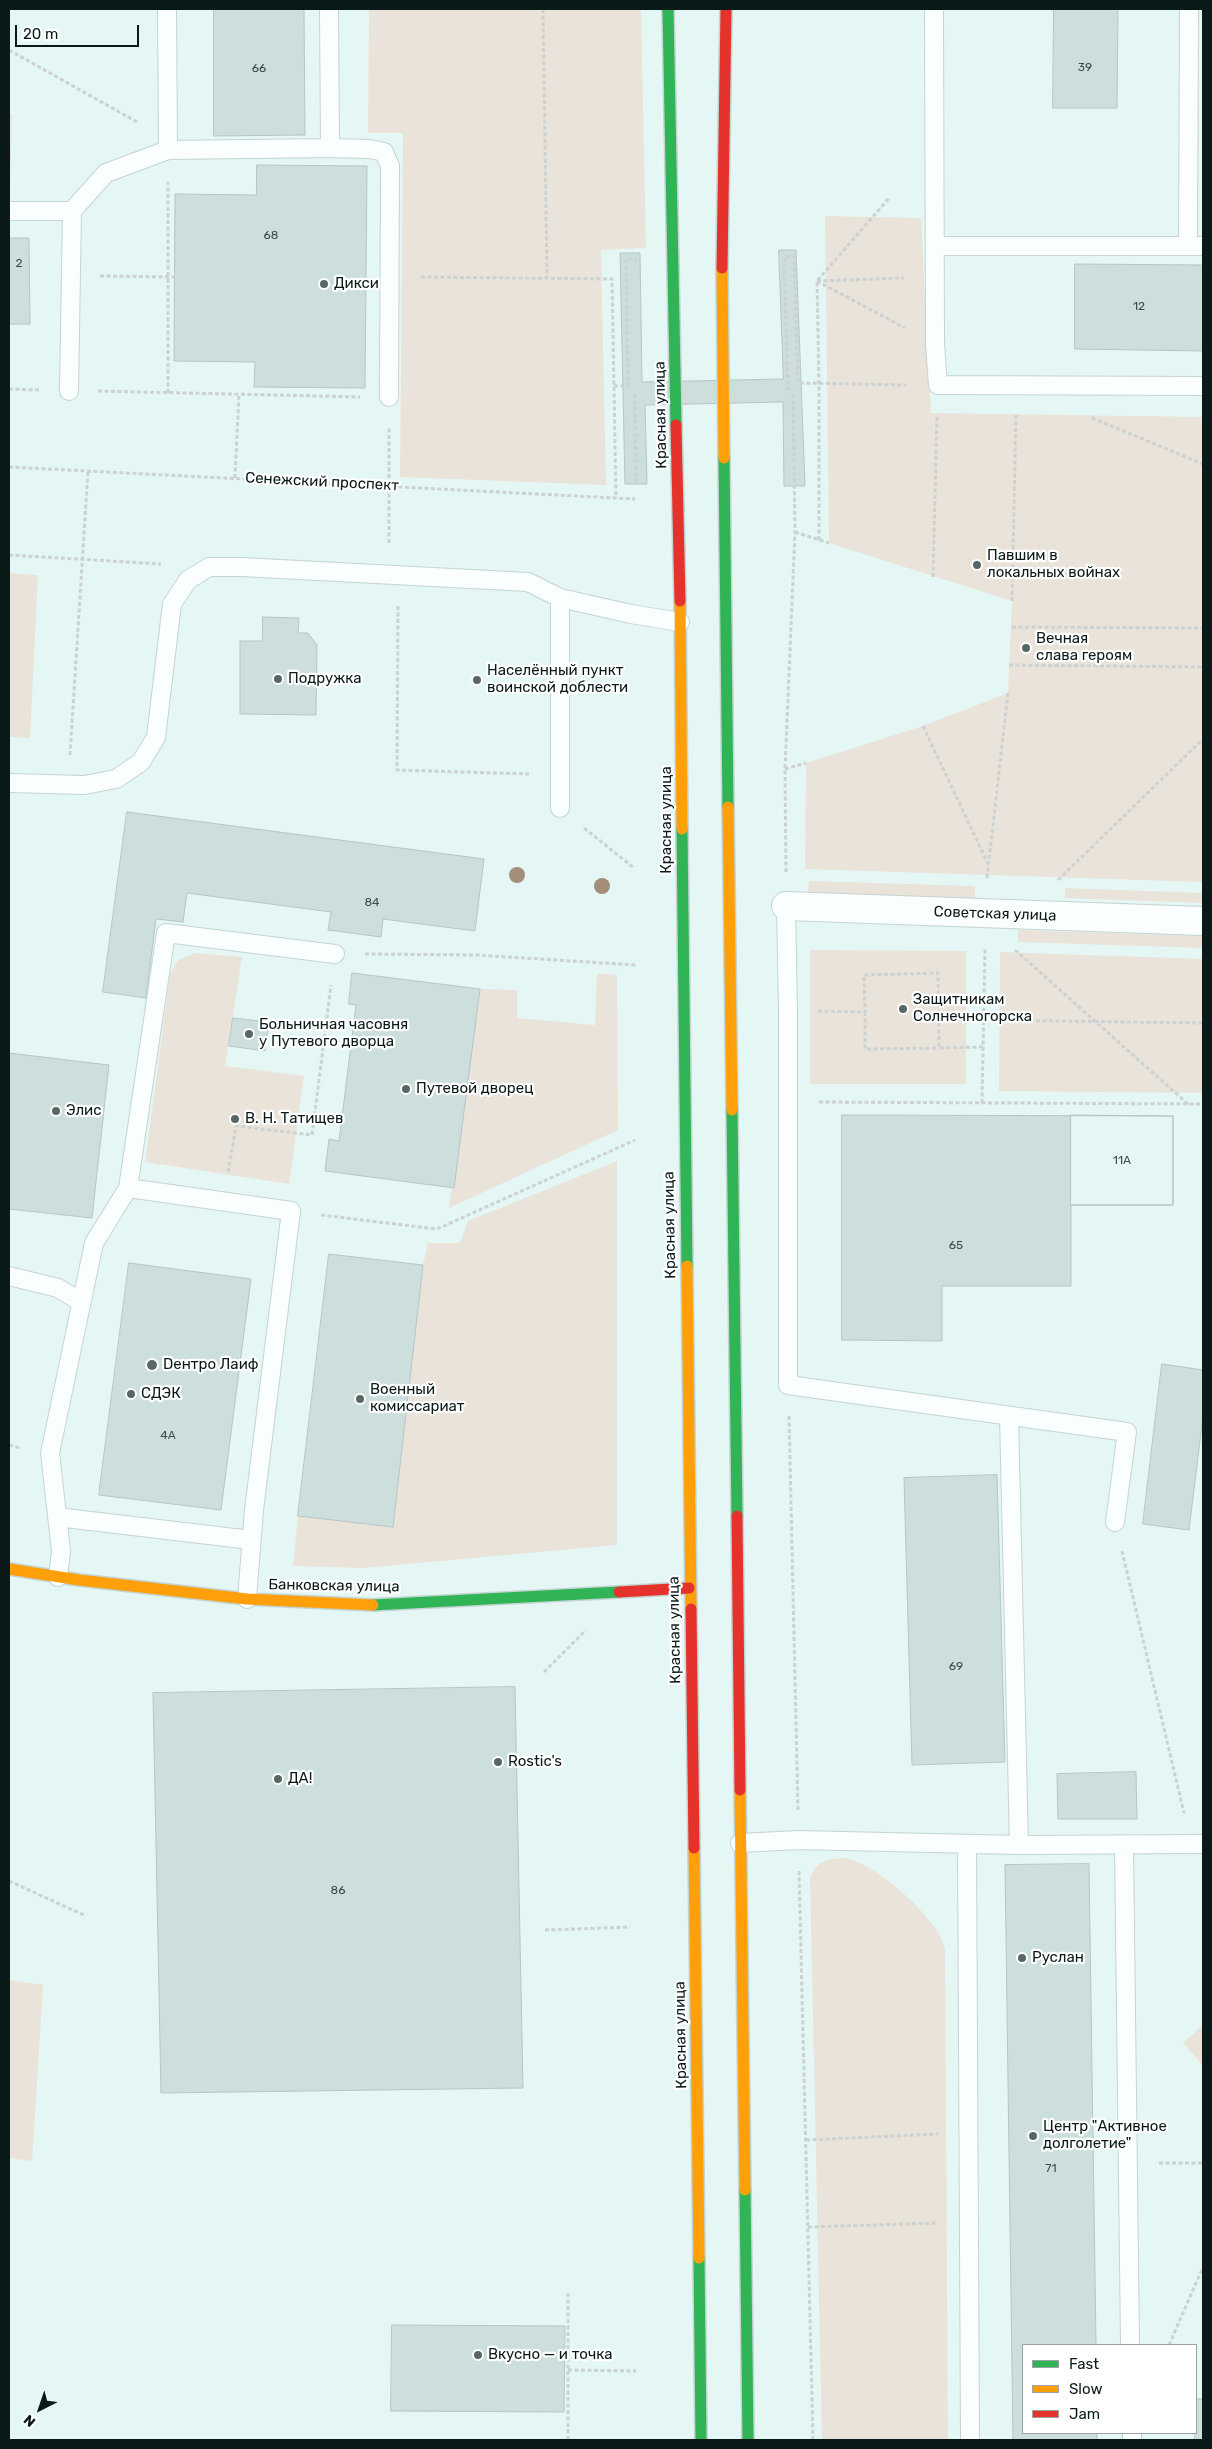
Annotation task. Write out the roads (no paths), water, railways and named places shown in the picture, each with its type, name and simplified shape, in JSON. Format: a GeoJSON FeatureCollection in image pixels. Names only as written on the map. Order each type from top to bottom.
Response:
{"type":"FeatureCollection","features":[{"type":"Feature","properties":{"kind":"main road","name":"Красная улица"},"geometry":{"type":"LineString","coordinates":[[668,9],[680,622],[689,1588],[701,2440]]}},
{"type":"Feature","properties":{"kind":"main road"},"geometry":{"type":"LineString","coordinates":[[726,9],[722,304],[748,2440]]}},
{"type":"Feature","properties":{"kind":"main road","name":"Банковская улица"},"geometry":{"type":"LineString","coordinates":[[9,1569],[58,1577],[247,1599],[365,1605],[689,1588]]}},
{"type":"Feature","properties":{"kind":"street","name":"Советская улица"},"geometry":{"type":"LineString","coordinates":[[786,906],[1203,921]]}},
{"type":"Feature","properties":{"kind":"lane"},"geometry":{"type":"LineString","coordinates":[[168,9],[168,150]]}},
{"type":"Feature","properties":{"kind":"lane"},"geometry":{"type":"LineString","coordinates":[[329,9],[330,148]]}},
{"type":"Feature","properties":{"kind":"lane"},"geometry":{"type":"LineString","coordinates":[[934,9],[937,277],[935,344],[938,385],[1016,387],[1203,386]]}},
{"type":"Feature","properties":{"kind":"lane"},"geometry":{"type":"LineString","coordinates":[[936,246],[1196,246],[1188,9]]}},
{"type":"Feature","properties":{"kind":"lane"},"geometry":{"type":"LineString","coordinates":[[69,391],[72,211],[106,173],[168,150],[330,148],[369,149],[384,152],[390,166],[389,398]]}},
{"type":"Feature","properties":{"kind":"lane"},"geometry":{"type":"LineString","coordinates":[[9,210],[72,211]]}},
{"type":"Feature","properties":{"kind":"lane"},"geometry":{"type":"LineString","coordinates":[[9,784],[84,785],[116,780],[142,762],[156,737],[172,604],[188,580],[209,567],[393,574],[528,582],[560,598],[630,614],[680,622]]}},
{"type":"Feature","properties":{"kind":"lane"},"geometry":{"type":"LineString","coordinates":[[560,598],[560,808]]}},
{"type":"Feature","properties":{"kind":"lane"},"geometry":{"type":"LineString","coordinates":[[786,906],[788,1011],[788,1385],[1127,1432],[1115,1522]]}},
{"type":"Feature","properties":{"kind":"lane"},"geometry":{"type":"LineString","coordinates":[[58,1577],[61,1550],[50,1452],[94,1243],[128,1188],[166,933],[335,954]]}},
{"type":"Feature","properties":{"kind":"lane"},"geometry":{"type":"LineString","coordinates":[[128,1188],[291,1211],[251,1540],[251,1571],[247,1599]]}},
{"type":"Feature","properties":{"kind":"lane"},"geometry":{"type":"LineString","coordinates":[[9,1276],[58,1288],[81,1302]]}},
{"type":"Feature","properties":{"kind":"lane"},"geometry":{"type":"LineString","coordinates":[[1009,1416],[1019,1845]]}},
{"type":"Feature","properties":{"kind":"lane"},"geometry":{"type":"LineString","coordinates":[[57,1517],[251,1540]]}},
{"type":"Feature","properties":{"kind":"lane"},"geometry":{"type":"LineString","coordinates":[[740,1843],[799,1840],[1019,1845],[1197,1844]]}},
{"type":"Feature","properties":{"kind":"lane"},"geometry":{"type":"LineString","coordinates":[[967,1844],[970,2440]]}},
{"type":"Feature","properties":{"kind":"lane"},"geometry":{"type":"LineString","coordinates":[[1124,1845],[1130,2344]]}},
{"type":"Feature","properties":{"kind":"place","name":"Дикси"},"geometry":{"type":"Point","coordinates":[324,284]}},
{"type":"Feature","properties":{"kind":"place","name":"Павшим в локальных войнах"},"geometry":{"type":"Point","coordinates":[977,565]}},
{"type":"Feature","properties":{"kind":"place","name":"Вечная слава героям"},"geometry":{"type":"Point","coordinates":[1026,648]}},
{"type":"Feature","properties":{"kind":"place","name":"Подружка"},"geometry":{"type":"Point","coordinates":[278,679]}},
{"type":"Feature","properties":{"kind":"place","name":"Населённый пункт воинской доблести"},"geometry":{"type":"Point","coordinates":[477,680]}},
{"type":"Feature","properties":{"kind":"place","name":"Защитникам Солнечногорска"},"geometry":{"type":"Point","coordinates":[903,1009]}},
{"type":"Feature","properties":{"kind":"place","name":"Больничная часовня у Путевого дворца"},"geometry":{"type":"Point","coordinates":[249,1034]}},
{"type":"Feature","properties":{"kind":"place","name":"Путевой дворец"},"geometry":{"type":"Point","coordinates":[406,1089]}},
{"type":"Feature","properties":{"kind":"place","name":"Элис"},"geometry":{"type":"Point","coordinates":[56,1111]}},
{"type":"Feature","properties":{"kind":"place","name":"В. Н. Татищев"},"geometry":{"type":"Point","coordinates":[235,1119]}},
{"type":"Feature","properties":{"kind":"place","name":"Dентро Лаиф"},"geometry":{"type":"Point","coordinates":[152,1365]}},
{"type":"Feature","properties":{"kind":"place","name":"СДЭК"},"geometry":{"type":"Point","coordinates":[131,1394]}},
{"type":"Feature","properties":{"kind":"place","name":"Военный комиссариат"},"geometry":{"type":"Point","coordinates":[360,1399]}},
{"type":"Feature","properties":{"kind":"place","name":"Rostic's"},"geometry":{"type":"Point","coordinates":[498,1762]}},
{"type":"Feature","properties":{"kind":"place","name":"ДА!"},"geometry":{"type":"Point","coordinates":[278,1779]}},
{"type":"Feature","properties":{"kind":"place","name":"Руслан"},"geometry":{"type":"Point","coordinates":[1022,1958]}},
{"type":"Feature","properties":{"kind":"place","name":"Центр \"Активное долголетие\""},"geometry":{"type":"Point","coordinates":[1033,2136]}},
{"type":"Feature","properties":{"kind":"place","name":"Вкусно — и точка"},"geometry":{"type":"Point","coordinates":[478,2355]}}]}
